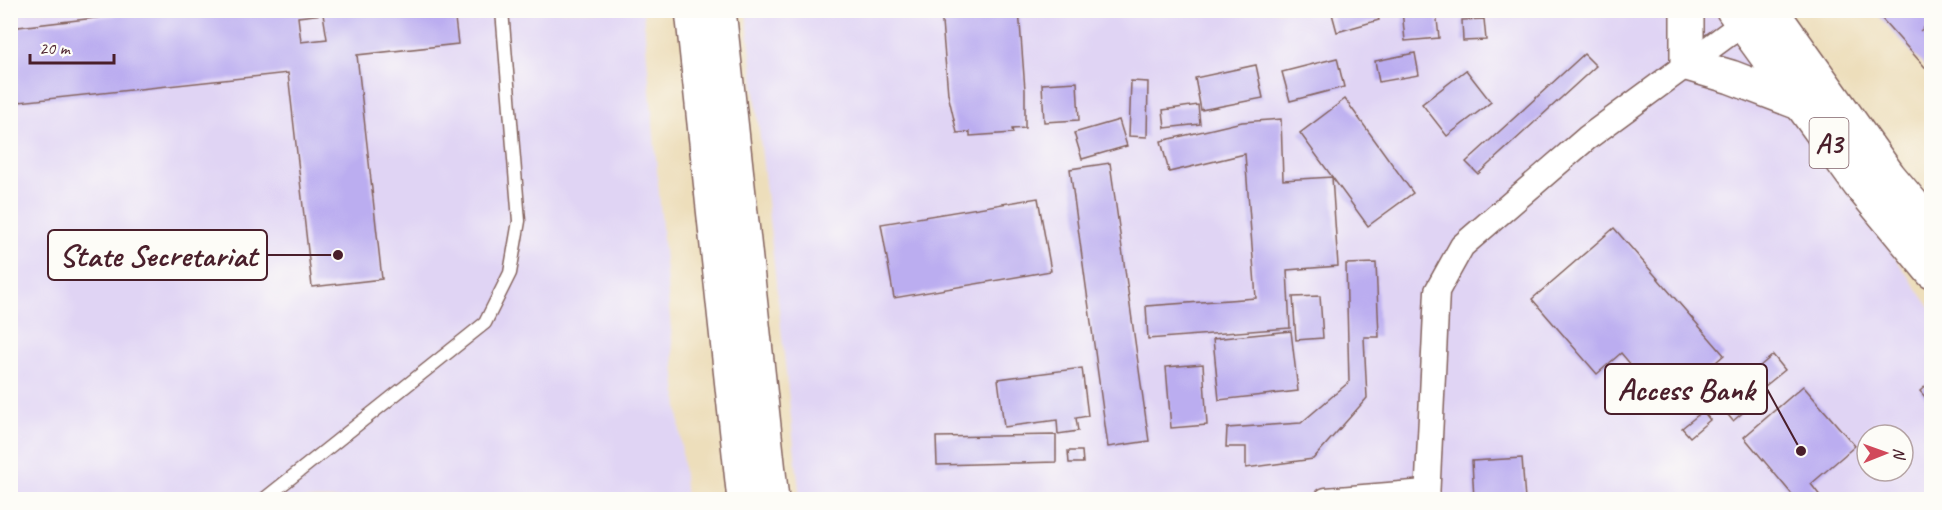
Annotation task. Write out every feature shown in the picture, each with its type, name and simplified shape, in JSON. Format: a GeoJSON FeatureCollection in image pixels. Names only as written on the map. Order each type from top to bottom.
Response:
{"type":"FeatureCollection","features":[{"type":"Feature","properties":{"kind":"main road"},"geometry":{"type":"LineString","coordinates":[[692,10],[744,500]]}},
{"type":"Feature","properties":{"kind":"main road"},"geometry":{"type":"LineString","coordinates":[[719,10],[772,500]]}},
{"type":"Feature","properties":{"kind":"main road"},"geometry":{"type":"LineString","coordinates":[[1687,10],[1687,64],[1731,77],[1800,104]]}},
{"type":"Feature","properties":{"kind":"main road","name":"A3"},"geometry":{"type":"LineString","coordinates":[[1749,15],[1800,104],[1859,184],[1932,272]]}},
{"type":"Feature","properties":{"kind":"main road","name":"A3"},"geometry":{"type":"LineString","coordinates":[[1749,15],[1932,227]]}},
{"type":"Feature","properties":{"kind":"street"},"geometry":{"type":"LineString","coordinates":[[1326,500],[1426,496],[1437,291],[1462,246],[1587,138],[1749,15]]}},
{"type":"Feature","properties":{"kind":"lane"},"geometry":{"type":"LineString","coordinates":[[263,500],[485,322],[510,273],[519,221],[502,10]]}},
{"type":"Feature","properties":{"kind":"shaded area"},"geometry":{"type":"Polygon","coordinates":[[[10,11],[643,11],[686,499],[11,499],[10,11]]]}},
{"type":"Feature","properties":{"kind":"shaded area"},"geometry":{"type":"Polygon","coordinates":[[[746,11],[1723,11],[1931,309],[1931,499],[800,499],[746,11]]]}},
{"type":"Feature","properties":{"kind":"building"},"geometry":{"type":"Polygon","coordinates":[[[163,10],[454,10],[458,44],[357,55],[382,279],[312,287],[288,73],[10,103],[10,28],[163,10]],[[323,14],[298,17],[301,42],[327,39],[323,14]]]}},
{"type":"Feature","properties":{"kind":"building"},"geometry":{"type":"Polygon","coordinates":[[[941,10],[1019,10],[1025,90],[1025,128],[1012,129],[1013,133],[970,136],[970,132],[957,133],[948,94],[941,10]]]}},
{"type":"Feature","properties":{"kind":"building"},"geometry":{"type":"Polygon","coordinates":[[[1331,10],[1376,10],[1379,20],[1337,32],[1331,10]]]}},
{"type":"Feature","properties":{"kind":"building"},"geometry":{"type":"Polygon","coordinates":[[[1402,10],[1436,10],[1439,38],[1405,41],[1402,10]]]}},
{"type":"Feature","properties":{"kind":"building"},"geometry":{"type":"Polygon","coordinates":[[[1874,10],[1932,10],[1932,21],[1920,31],[1932,22],[1932,75],[1874,10]]]}},
{"type":"Feature","properties":{"kind":"building"},"geometry":{"type":"Polygon","coordinates":[[[1484,19],[1486,40],[1463,41],[1462,20],[1484,19]]]}},
{"type":"Feature","properties":{"kind":"building"},"geometry":{"type":"Polygon","coordinates":[[[1415,53],[1419,75],[1379,82],[1375,61],[1415,53]]]}},
{"type":"Feature","properties":{"kind":"building"},"geometry":{"type":"Polygon","coordinates":[[[1584,54],[1596,66],[1478,174],[1466,162],[1584,54]]]}},
{"type":"Feature","properties":{"kind":"building"},"geometry":{"type":"Polygon","coordinates":[[[1337,58],[1344,87],[1290,101],[1282,72],[1337,58]]]}},
{"type":"Feature","properties":{"kind":"building"},"geometry":{"type":"Polygon","coordinates":[[[1256,65],[1263,98],[1201,110],[1195,78],[1256,65]]]}},
{"type":"Feature","properties":{"kind":"building"},"geometry":{"type":"Polygon","coordinates":[[[1466,70],[1491,102],[1447,136],[1422,104],[1466,70]]]}},
{"type":"Feature","properties":{"kind":"building"},"geometry":{"type":"Polygon","coordinates":[[[1131,81],[1148,82],[1147,137],[1129,136],[1131,81]]]}},
{"type":"Feature","properties":{"kind":"building"},"geometry":{"type":"Polygon","coordinates":[[[1077,82],[1079,120],[1044,122],[1042,84],[1077,82]]]}},
{"type":"Feature","properties":{"kind":"building"},"geometry":{"type":"Polygon","coordinates":[[[1345,99],[1413,193],[1368,226],[1300,133],[1345,99]]]}},
{"type":"Feature","properties":{"kind":"building"},"geometry":{"type":"Polygon","coordinates":[[[1198,105],[1200,124],[1165,128],[1163,110],[1198,105]]]}},
{"type":"Feature","properties":{"kind":"building"},"geometry":{"type":"Polygon","coordinates":[[[1281,119],[1283,180],[1332,177],[1338,266],[1287,270],[1290,328],[1148,339],[1146,306],[1256,298],[1245,154],[1169,172],[1161,141],[1242,122],[1281,119]]]}},
{"type":"Feature","properties":{"kind":"building"},"geometry":{"type":"Polygon","coordinates":[[[1119,120],[1127,146],[1082,159],[1074,133],[1119,120]]]}},
{"type":"Feature","properties":{"kind":"building"},"geometry":{"type":"Polygon","coordinates":[[[1110,163],[1149,441],[1108,447],[1070,169],[1110,163]]]}},
{"type":"Feature","properties":{"kind":"building"},"geometry":{"type":"Polygon","coordinates":[[[1038,198],[1051,271],[894,298],[881,224],[1038,198]]]}},
{"type":"Feature","properties":{"kind":"building"},"geometry":{"type":"Polygon","coordinates":[[[1614,228],[1724,355],[1666,406],[1621,353],[1597,374],[1532,299],[1614,228]]]}},
{"type":"Feature","properties":{"kind":"building"},"geometry":{"type":"Polygon","coordinates":[[[1376,263],[1379,337],[1364,337],[1367,398],[1313,459],[1246,468],[1246,447],[1226,447],[1227,428],[1301,423],[1349,382],[1346,264],[1376,263]]]}},
{"type":"Feature","properties":{"kind":"building"},"geometry":{"type":"Polygon","coordinates":[[[1320,296],[1323,338],[1296,340],[1293,297],[1320,296]]]}},
{"type":"Feature","properties":{"kind":"building"},"geometry":{"type":"Polygon","coordinates":[[[1291,331],[1298,391],[1219,400],[1213,339],[1291,331]]]}},
{"type":"Feature","properties":{"kind":"building"},"geometry":{"type":"Polygon","coordinates":[[[1773,355],[1785,370],[1759,391],[1747,377],[1773,355]]]}},
{"type":"Feature","properties":{"kind":"building"},"geometry":{"type":"Polygon","coordinates":[[[1203,364],[1207,425],[1171,428],[1166,367],[1203,364]]]}},
{"type":"Feature","properties":{"kind":"building"},"geometry":{"type":"Polygon","coordinates":[[[1082,368],[1088,416],[1076,418],[1078,431],[1058,434],[1057,420],[1004,427],[998,379],[1082,368]]]}},
{"type":"Feature","properties":{"kind":"building"},"geometry":{"type":"Polygon","coordinates":[[[1932,380],[1932,405],[1920,391],[1932,380]]]}},
{"type":"Feature","properties":{"kind":"building"},"geometry":{"type":"Polygon","coordinates":[[[1803,386],[1855,446],[1811,484],[1821,497],[1818,500],[1793,500],[1795,498],[1744,437],[1803,386]]]}},
{"type":"Feature","properties":{"kind":"building"},"geometry":{"type":"Polygon","coordinates":[[[1733,392],[1747,409],[1733,421],[1719,404],[1733,392]]]}},
{"type":"Feature","properties":{"kind":"building"},"geometry":{"type":"Polygon","coordinates":[[[1703,411],[1710,420],[1690,437],[1682,428],[1703,411]]]}},
{"type":"Feature","properties":{"kind":"building"},"geometry":{"type":"Polygon","coordinates":[[[1056,435],[1056,462],[937,465],[936,437],[1056,435]]]}},
{"type":"Feature","properties":{"kind":"building"},"geometry":{"type":"Polygon","coordinates":[[[1068,451],[1082,451],[1083,463],[1069,463],[1068,451]]]}},
{"type":"Feature","properties":{"kind":"building"},"geometry":{"type":"Polygon","coordinates":[[[1522,458],[1525,500],[1474,500],[1472,461],[1522,458]]]}},
{"type":"Feature","properties":{"kind":"place","name":"State Secretariat"},"geometry":{"type":"Point","coordinates":[338,255]}},
{"type":"Feature","properties":{"kind":"place","name":"Access Bank"},"geometry":{"type":"Point","coordinates":[1801,451]}}]}
